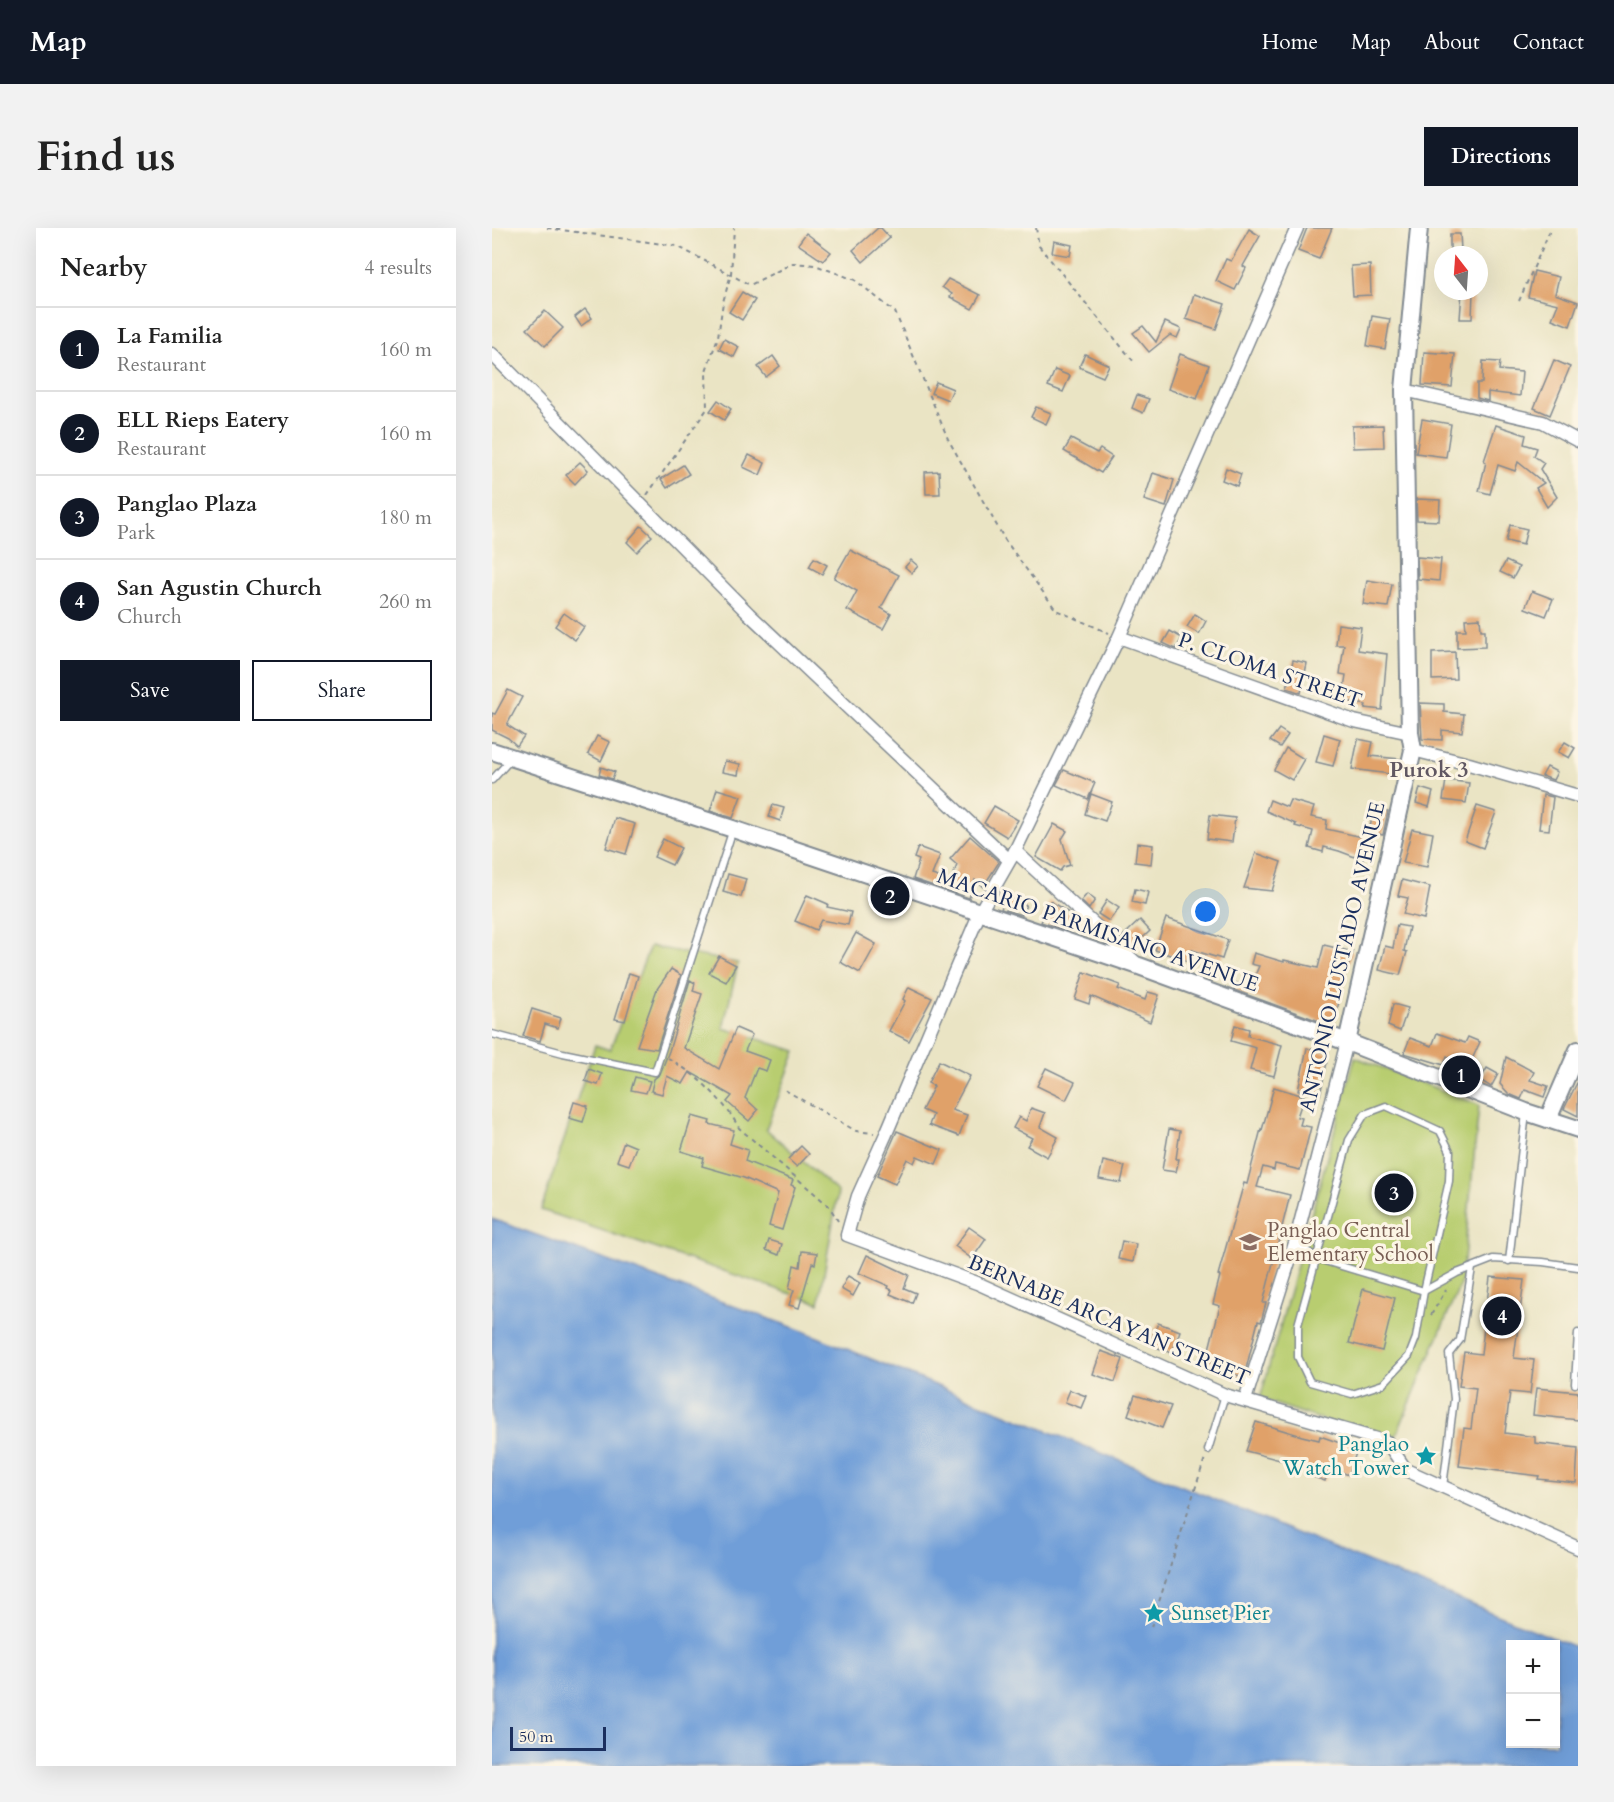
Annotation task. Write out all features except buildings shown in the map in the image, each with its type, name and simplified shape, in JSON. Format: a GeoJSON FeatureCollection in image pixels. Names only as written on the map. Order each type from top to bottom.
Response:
{"type":"FeatureCollection","features":[{"type":"Feature","properties":{"kind":"street"},"geometry":{"type":"LineString","coordinates":[[847,1235],[858,1196],[980,912],[1012,856],[1119,637],[1297,228]]}},
{"type":"Feature","properties":{"kind":"street","name":"ANTONIO LUSTADO AVENUE"},"geometry":{"type":"LineString","coordinates":[[1245,1400],[1295,1243],[1347,1042],[1412,742],[1404,390],[1419,228]]}},
{"type":"Feature","properties":{"kind":"street"},"geometry":{"type":"LineString","coordinates":[[492,354],[749,614],[1012,856],[1139,966]]}},
{"type":"Feature","properties":{"kind":"street"},"geometry":{"type":"LineString","coordinates":[[1404,390],[1543,422],[1578,441]]}},
{"type":"Feature","properties":{"kind":"street","name":"P. CLOMA STREET"},"geometry":{"type":"LineString","coordinates":[[1119,637],[1469,764],[1578,796]]}},
{"type":"Feature","properties":{"kind":"street","name":"MACARIO PARMISANO AVENUE"},"geometry":{"type":"LineString","coordinates":[[492,751],[733,829],[1139,966],[1347,1042],[1526,1112],[1578,1129]]}},
{"type":"Feature","properties":{"kind":"street"},"geometry":{"type":"LineString","coordinates":[[1548,1119],[1578,1050]]}},
{"type":"Feature","properties":{"kind":"street","name":"BERNABE ARCAYAN STREET"},"geometry":{"type":"LineString","coordinates":[[847,1235],[977,1283],[1225,1395],[1387,1443],[1406,1470],[1578,1548]]}},
{"type":"Feature","properties":{"kind":"lane"},"geometry":{"type":"LineString","coordinates":[[492,780],[513,757]]}},
{"type":"Feature","properties":{"kind":"lane"},"geometry":{"type":"LineString","coordinates":[[492,1034],[563,1053],[655,1072],[733,829]]}},
{"type":"Feature","properties":{"kind":"lane"},"geometry":{"type":"LineString","coordinates":[[1386,1106],[1440,1131],[1450,1151],[1449,1181],[1424,1291],[1416,1338],[1409,1356],[1383,1384],[1352,1395],[1310,1382],[1298,1357],[1298,1324],[1318,1259],[1349,1140],[1365,1114],[1386,1106]]}},
{"type":"Feature","properties":{"kind":"lane"},"geometry":{"type":"LineString","coordinates":[[1509,1261],[1526,1112]]}},
{"type":"Feature","properties":{"kind":"lane"},"geometry":{"type":"LineString","coordinates":[[1295,1243],[1318,1259],[1424,1291],[1456,1273],[1493,1259],[1578,1267]]}},
{"type":"Feature","properties":{"kind":"lane"},"geometry":{"type":"LineString","coordinates":[[1443,1487],[1454,1399],[1449,1354],[1460,1340],[1472,1268]]}},
{"type":"Feature","properties":{"kind":"lane"},"geometry":{"type":"LineString","coordinates":[[1575,1384],[1578,1333]]}},
{"type":"Feature","properties":{"kind":"lane"},"geometry":{"type":"LineString","coordinates":[[1208,1450],[1225,1395]]}},
{"type":"Feature","properties":{"kind":"path"},"geometry":{"type":"LineString","coordinates":[[547,228],[677,246],[750,285],[792,263],[815,265],[855,280],[895,312],[948,439],[1005,540],[1056,610],[1119,637]]}},
{"type":"Feature","properties":{"kind":"path"},"geometry":{"type":"LineString","coordinates":[[641,505],[707,409],[706,371],[718,337],[723,302],[731,274],[734,228]]}},
{"type":"Feature","properties":{"kind":"path"},"geometry":{"type":"LineString","coordinates":[[1036,228],[1039,246],[1134,362]]}},
{"type":"Feature","properties":{"kind":"path"},"geometry":{"type":"LineString","coordinates":[[1519,301],[1551,228]]}},
{"type":"Feature","properties":{"kind":"path"},"geometry":{"type":"LineString","coordinates":[[661,1054],[688,1070],[732,1115],[739,1128],[829,1206],[847,1235]]}},
{"type":"Feature","properties":{"kind":"path"},"geometry":{"type":"LineString","coordinates":[[784,1090],[856,1131],[886,1134]]}},
{"type":"Feature","properties":{"kind":"path"},"geometry":{"type":"LineString","coordinates":[[1416,1338],[1456,1273]]}},
{"type":"Feature","properties":{"kind":"path"},"geometry":{"type":"LineString","coordinates":[[1150,1627],[1208,1450]]}},
{"type":"Feature","properties":{"kind":"green space"},"geometry":{"type":"Polygon","coordinates":[[[650,946],[738,963],[723,1028],[796,1051],[766,1129],[838,1192],[819,1303],[541,1210],[595,1045],[610,1050],[650,946]]]}},
{"type":"Feature","properties":{"kind":"green space"},"geometry":{"type":"Polygon","coordinates":[[[1355,1057],[1479,1105],[1462,1280],[1393,1443],[1260,1399],[1355,1057]]]}},
{"type":"Feature","properties":{"kind":"water"},"geometry":{"type":"Polygon","coordinates":[[[492,1219],[803,1331],[1558,1640],[1506,1640],[1506,1748],[1560,1748],[1560,1641],[1578,1648],[1578,1766],[492,1766],[492,1219]]]}},
{"type":"Feature","properties":{"kind":"place","name":"ELL Rieps Eatery"},"geometry":{"type":"Point","coordinates":[890,896]}},
{"type":"Feature","properties":{"kind":"place","name":"La Familia"},"geometry":{"type":"Point","coordinates":[1461,1075]}},
{"type":"Feature","properties":{"kind":"place","name":"Panglao Plaza"},"geometry":{"type":"Point","coordinates":[1394,1193]}},
{"type":"Feature","properties":{"kind":"place","name":"Panglao Central Elementary School"},"geometry":{"type":"Point","coordinates":[1250,1242]}},
{"type":"Feature","properties":{"kind":"place","name":"San Agustin Church"},"geometry":{"type":"Point","coordinates":[1502,1316]}},
{"type":"Feature","properties":{"kind":"place","name":"Panglao Watch Tower"},"geometry":{"type":"Point","coordinates":[1426,1456]}},
{"type":"Feature","properties":{"kind":"place","name":"Sunset Pier"},"geometry":{"type":"Point","coordinates":[1154,1613]}},
{"type":"Feature","properties":{"kind":"district","name":"Purok 3"},"geometry":{"type":"Point","coordinates":[1429,769]}}]}
